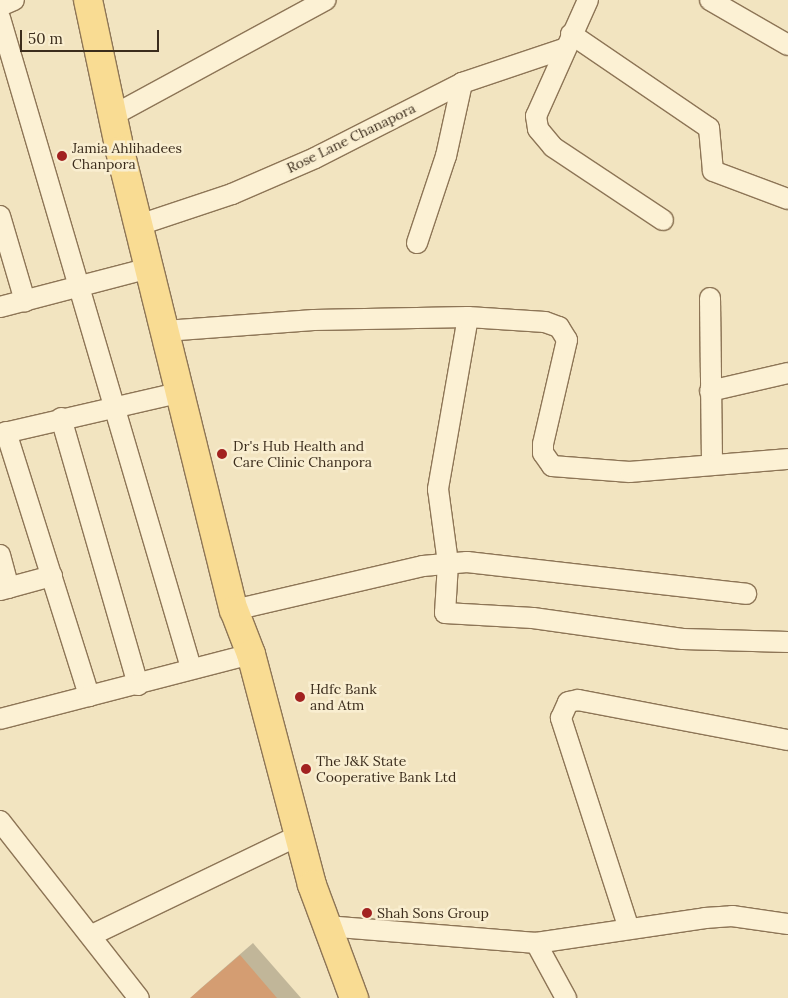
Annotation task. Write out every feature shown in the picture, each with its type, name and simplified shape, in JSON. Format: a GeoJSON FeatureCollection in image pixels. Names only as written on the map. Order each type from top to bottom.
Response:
{"type":"FeatureCollection","features":[{"type":"Feature","properties":{"kind":"main road"},"geometry":{"type":"LineString","coordinates":[[88,0],[112,116],[182,392],[234,610],[251,654],[326,926],[354,998]]}},
{"type":"Feature","properties":{"kind":"street"},"geometry":{"type":"LineString","coordinates":[[0,6],[14,0]]}},
{"type":"Feature","properties":{"kind":"street"},"geometry":{"type":"LineString","coordinates":[[112,116],[326,0]]}},
{"type":"Feature","properties":{"kind":"street"},"geometry":{"type":"LineString","coordinates":[[588,0],[567,42],[536,116],[538,129],[553,147],[663,220]]}},
{"type":"Feature","properties":{"kind":"street"},"geometry":{"type":"LineString","coordinates":[[710,0],[788,45]]}},
{"type":"Feature","properties":{"kind":"street"},"geometry":{"type":"LineString","coordinates":[[0,18],[116,404],[191,668]]}},
{"type":"Feature","properties":{"kind":"street"},"geometry":{"type":"LineString","coordinates":[[567,42],[710,128],[713,171],[788,199]]}},
{"type":"Feature","properties":{"kind":"street","name":"Rose Lane Chanapora"},"geometry":{"type":"LineString","coordinates":[[139,225],[232,194],[298,165],[462,83],[567,42]]}},
{"type":"Feature","properties":{"kind":"street"},"geometry":{"type":"LineString","coordinates":[[417,243],[446,156],[462,83]]}},
{"type":"Feature","properties":{"kind":"street"},"geometry":{"type":"LineString","coordinates":[[0,216],[25,302]]}},
{"type":"Feature","properties":{"kind":"street"},"geometry":{"type":"LineString","coordinates":[[0,307],[150,268]]}},
{"type":"Feature","properties":{"kind":"street"},"geometry":{"type":"LineString","coordinates":[[710,298],[712,465]]}},
{"type":"Feature","properties":{"kind":"street"},"geometry":{"type":"LineString","coordinates":[[165,331],[314,320],[468,317],[545,322],[565,332],[543,444],[545,460],[552,466],[630,472],[788,459]]}},
{"type":"Feature","properties":{"kind":"street"},"geometry":{"type":"LineString","coordinates":[[468,317],[438,489],[448,563],[443,609],[448,616],[533,618],[683,639],[788,642]]}},
{"type":"Feature","properties":{"kind":"street"},"geometry":{"type":"LineString","coordinates":[[710,391],[788,373]]}},
{"type":"Feature","properties":{"kind":"street"},"geometry":{"type":"LineString","coordinates":[[89,696],[52,576],[3,433],[116,404],[182,392]]}},
{"type":"Feature","properties":{"kind":"street"},"geometry":{"type":"LineString","coordinates":[[61,418],[138,685]]}},
{"type":"Feature","properties":{"kind":"street"},"geometry":{"type":"LineString","coordinates":[[0,555],[4,589],[52,576]]}},
{"type":"Feature","properties":{"kind":"street"},"geometry":{"type":"LineString","coordinates":[[234,610],[448,563],[492,564],[746,594]]}},
{"type":"Feature","properties":{"kind":"street"},"geometry":{"type":"LineString","coordinates":[[0,719],[138,685],[191,668],[251,654]]}},
{"type":"Feature","properties":{"kind":"street"},"geometry":{"type":"LineString","coordinates":[[629,929],[561,709],[568,702],[578,700],[788,740]]}},
{"type":"Feature","properties":{"kind":"street"},"geometry":{"type":"LineString","coordinates":[[0,821],[92,935],[139,998]]}},
{"type":"Feature","properties":{"kind":"street"},"geometry":{"type":"LineString","coordinates":[[92,935],[300,834]]}},
{"type":"Feature","properties":{"kind":"street"},"geometry":{"type":"LineString","coordinates":[[326,926],[536,943],[732,916],[788,924]]}},
{"type":"Feature","properties":{"kind":"street"},"geometry":{"type":"LineString","coordinates":[[536,943],[566,998]]}},
{"type":"Feature","properties":{"kind":"building"},"geometry":{"type":"Polygon","coordinates":[[[240,955],[277,998],[190,998],[240,955]]]}},
{"type":"Feature","properties":{"kind":"place","name":"Jamia Ahlihadees Chanpora"},"geometry":{"type":"Point","coordinates":[62,156]}},
{"type":"Feature","properties":{"kind":"place","name":"Dr's Hub Health and Care Clinic Chanpora"},"geometry":{"type":"Point","coordinates":[222,454]}},
{"type":"Feature","properties":{"kind":"place","name":"Hdfc Bank and Atm"},"geometry":{"type":"Point","coordinates":[300,697]}},
{"type":"Feature","properties":{"kind":"place","name":"The J&K State Cooperative Bank Ltd"},"geometry":{"type":"Point","coordinates":[306,769]}},
{"type":"Feature","properties":{"kind":"place","name":"Shah Sons Group"},"geometry":{"type":"Point","coordinates":[367,913]}}]}
